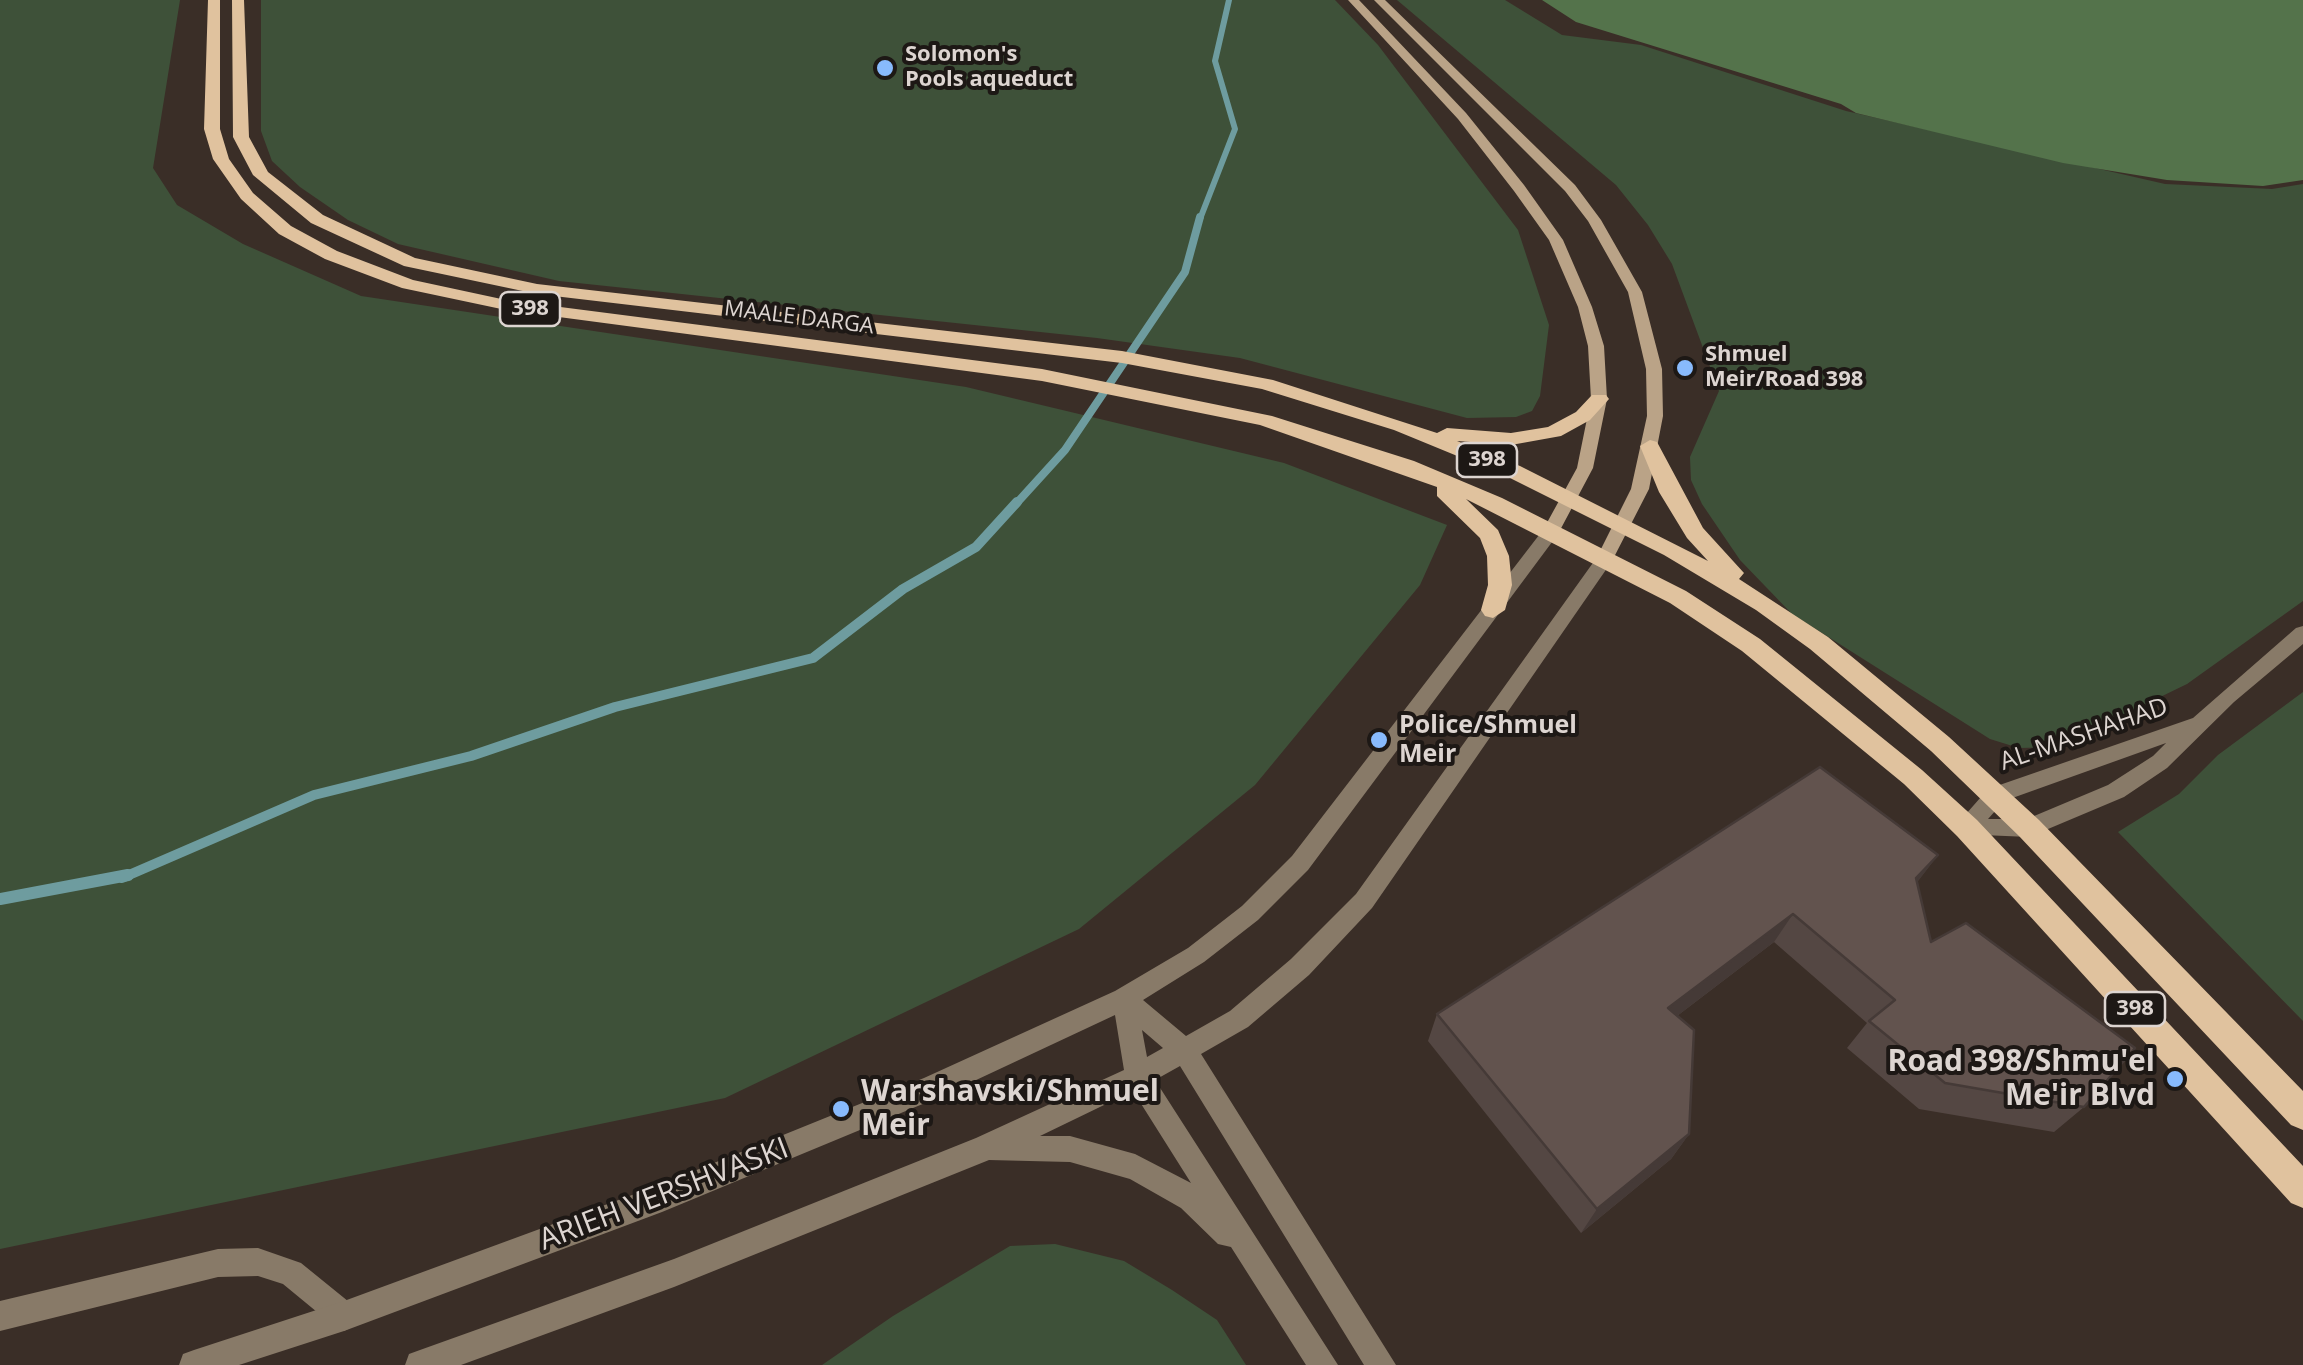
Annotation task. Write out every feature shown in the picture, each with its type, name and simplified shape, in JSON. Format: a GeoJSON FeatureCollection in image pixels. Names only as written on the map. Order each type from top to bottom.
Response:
{"type":"FeatureCollection","features":[{"type":"Feature","properties":{"kind":"main road","name":"MAALE DARGA"},"geometry":{"type":"LineString","coordinates":[[214,0],[210,84],[212,129],[221,159],[247,196],[285,230],[331,255],[408,284],[506,305],[1042,374],[1180,400],[1338,442],[1407,466],[1552,530]]}},
{"type":"Feature","properties":{"kind":"main road","name":"MAALE DARGA"},"geometry":{"type":"LineString","coordinates":[[238,0],[238,114],[249,157],[282,196],[364,244],[458,275],[537,289],[1054,348],[1195,369],[1266,384],[1401,426],[1572,499]]}},
{"type":"Feature","properties":{"kind":"main road"},"geometry":{"type":"LineString","coordinates":[[1353,0],[1462,116],[1556,240],[1592,333],[1599,399],[1585,468],[1572,499],[1552,530]]}},
{"type":"Feature","properties":{"kind":"main road"},"geometry":{"type":"LineString","coordinates":[[1378,0],[1543,159],[1594,220],[1634,292],[1651,354],[1654,416],[1650,446],[1625,525],[1606,557]]}},
{"type":"Feature","properties":{"kind":"main road"},"geometry":{"type":"LineString","coordinates":[[1401,426],[1480,438],[1534,437],[1566,428],[1599,399]]}},
{"type":"Feature","properties":{"kind":"main road"},"geometry":{"type":"LineString","coordinates":[[1650,446],[1694,533],[1764,604]]}},
{"type":"Feature","properties":{"kind":"main road"},"geometry":{"type":"LineString","coordinates":[[1407,466],[1457,501],[1490,535],[1498,556],[1500,585],[1494,610]]}},
{"type":"Feature","properties":{"kind":"main road","name":"398"},"geometry":{"type":"LineString","coordinates":[[1572,499],[1764,604],[1865,678],[2030,828],[2303,1114]]}},
{"type":"Feature","properties":{"kind":"main road","name":"398"},"geometry":{"type":"LineString","coordinates":[[1552,530],[1606,557],[1751,645],[1913,776],[1967,828],[2303,1191]]}},
{"type":"Feature","properties":{"kind":"street","name":"ARIEH VERSHVASKI"},"geometry":{"type":"LineString","coordinates":[[194,1365],[344,1316],[662,1198],[932,1087],[1124,999],[1196,956],[1250,913],[1300,863],[1552,530]]}},
{"type":"Feature","properties":{"kind":"street"},"geometry":{"type":"LineString","coordinates":[[420,1365],[674,1272],[985,1148],[1186,1052],[1239,1019],[1288,978],[1364,900],[1606,557]]}},
{"type":"Feature","properties":{"kind":"street","name":"AL-MASHAHAD"},"geometry":{"type":"LineString","coordinates":[[1967,828],[2030,828],[2080,810],[2139,778],[2303,633]]}},
{"type":"Feature","properties":{"kind":"street","name":"AL-MASHAHAD"},"geometry":{"type":"LineString","coordinates":[[1967,828],[1996,795],[2196,724]]}},
{"type":"Feature","properties":{"kind":"street"},"geometry":{"type":"LineString","coordinates":[[1124,999],[1186,1052],[1381,1365]]}},
{"type":"Feature","properties":{"kind":"street"},"geometry":{"type":"LineString","coordinates":[[1124,999],[1138,1076],[1323,1365]]}},
{"type":"Feature","properties":{"kind":"street"},"geometry":{"type":"LineString","coordinates":[[985,1148],[1070,1150],[1135,1166],[1191,1198],[1253,1258]]}},
{"type":"Feature","properties":{"kind":"street"},"geometry":{"type":"LineString","coordinates":[[0,1316],[218,1263],[258,1262],[291,1274],[344,1316]]}},
{"type":"Feature","properties":{"kind":"green space"},"geometry":{"type":"Polygon","coordinates":[[[0,0],[180,0],[153,168],[177,205],[243,244],[361,296],[966,387],[1284,463],[1447,525],[1420,585],[1255,785],[1079,929],[725,1098],[0,1249],[0,0]]]}},
{"type":"Feature","properties":{"kind":"green space"},"geometry":{"type":"Polygon","coordinates":[[[261,0],[1335,0],[1378,45],[1518,230],[1549,325],[1540,396],[1532,411],[1516,417],[1467,418],[1240,358],[1097,338],[559,281],[398,244],[348,220],[300,187],[272,161],[261,131],[261,0]]]}},
{"type":"Feature","properties":{"kind":"green space"},"geometry":{"type":"Polygon","coordinates":[[[1397,0],[1505,0],[1562,35],[1641,45],[1846,111],[2165,184],[2272,189],[2303,184],[2303,601],[2187,684],[2057,747],[2019,748],[1990,739],[1792,614],[1740,560],[1702,504],[1691,480],[1690,457],[1719,391],[1672,264],[1648,225],[1616,185],[1397,0]]]}},
{"type":"Feature","properties":{"kind":"green space"},"geometry":{"type":"Polygon","coordinates":[[[1542,0],[2303,0],[2303,180],[2263,186],[2167,180],[2063,163],[1856,113],[1841,104],[1576,22],[1542,0]]]}},
{"type":"Feature","properties":{"kind":"green space"},"geometry":{"type":"Polygon","coordinates":[[[2303,692],[2303,1021],[2118,832],[2179,794],[2218,755],[2303,692]]]}},
{"type":"Feature","properties":{"kind":"green space"},"geometry":{"type":"Polygon","coordinates":[[[1055,1244],[1124,1261],[1172,1290],[1217,1320],[1246,1365],[822,1365],[893,1316],[1010,1246],[1055,1244]]]}},
{"type":"Feature","properties":{"kind":"building"},"geometry":{"type":"Polygon","coordinates":[[[1820,767],[1938,855],[1916,878],[1931,942],[1966,923],[2135,1048],[2084,1107],[1945,1083],[1869,1021],[1895,1000],[1793,914],[1668,1008],[1694,1030],[1689,1134],[1597,1209],[1437,1014],[1820,767]]]}},
{"type":"Feature","properties":{"kind":"waterway"},"geometry":{"type":"LineString","coordinates":[[1200,219],[1235,129],[1215,61],[1229,0]]}},
{"type":"Feature","properties":{"kind":"waterway"},"geometry":{"type":"LineString","coordinates":[[1015,505],[1065,450],[1185,272],[1200,217]]}},
{"type":"Feature","properties":{"kind":"waterway"},"geometry":{"type":"LineString","coordinates":[[122,878],[314,795],[471,756],[615,707],[813,658],[903,589],[976,547],[1017,502]]}},
{"type":"Feature","properties":{"kind":"waterway"},"geometry":{"type":"LineString","coordinates":[[0,899],[128,875]]}},
{"type":"Feature","properties":{"kind":"place","name":"Solomon's Pools aqueduct"},"geometry":{"type":"Point","coordinates":[885,68]}},
{"type":"Feature","properties":{"kind":"place","name":"Shmuel Meir/Road 398"},"geometry":{"type":"Point","coordinates":[1685,368]}},
{"type":"Feature","properties":{"kind":"place","name":"Police/Shmuel Meir"},"geometry":{"type":"Point","coordinates":[1379,740]}},
{"type":"Feature","properties":{"kind":"place","name":"Road 398/Shmu'el Me'ir Blvd"},"geometry":{"type":"Point","coordinates":[2175,1079]}},
{"type":"Feature","properties":{"kind":"place","name":"Warshavski/Shmuel Meir"},"geometry":{"type":"Point","coordinates":[841,1109]}}]}
